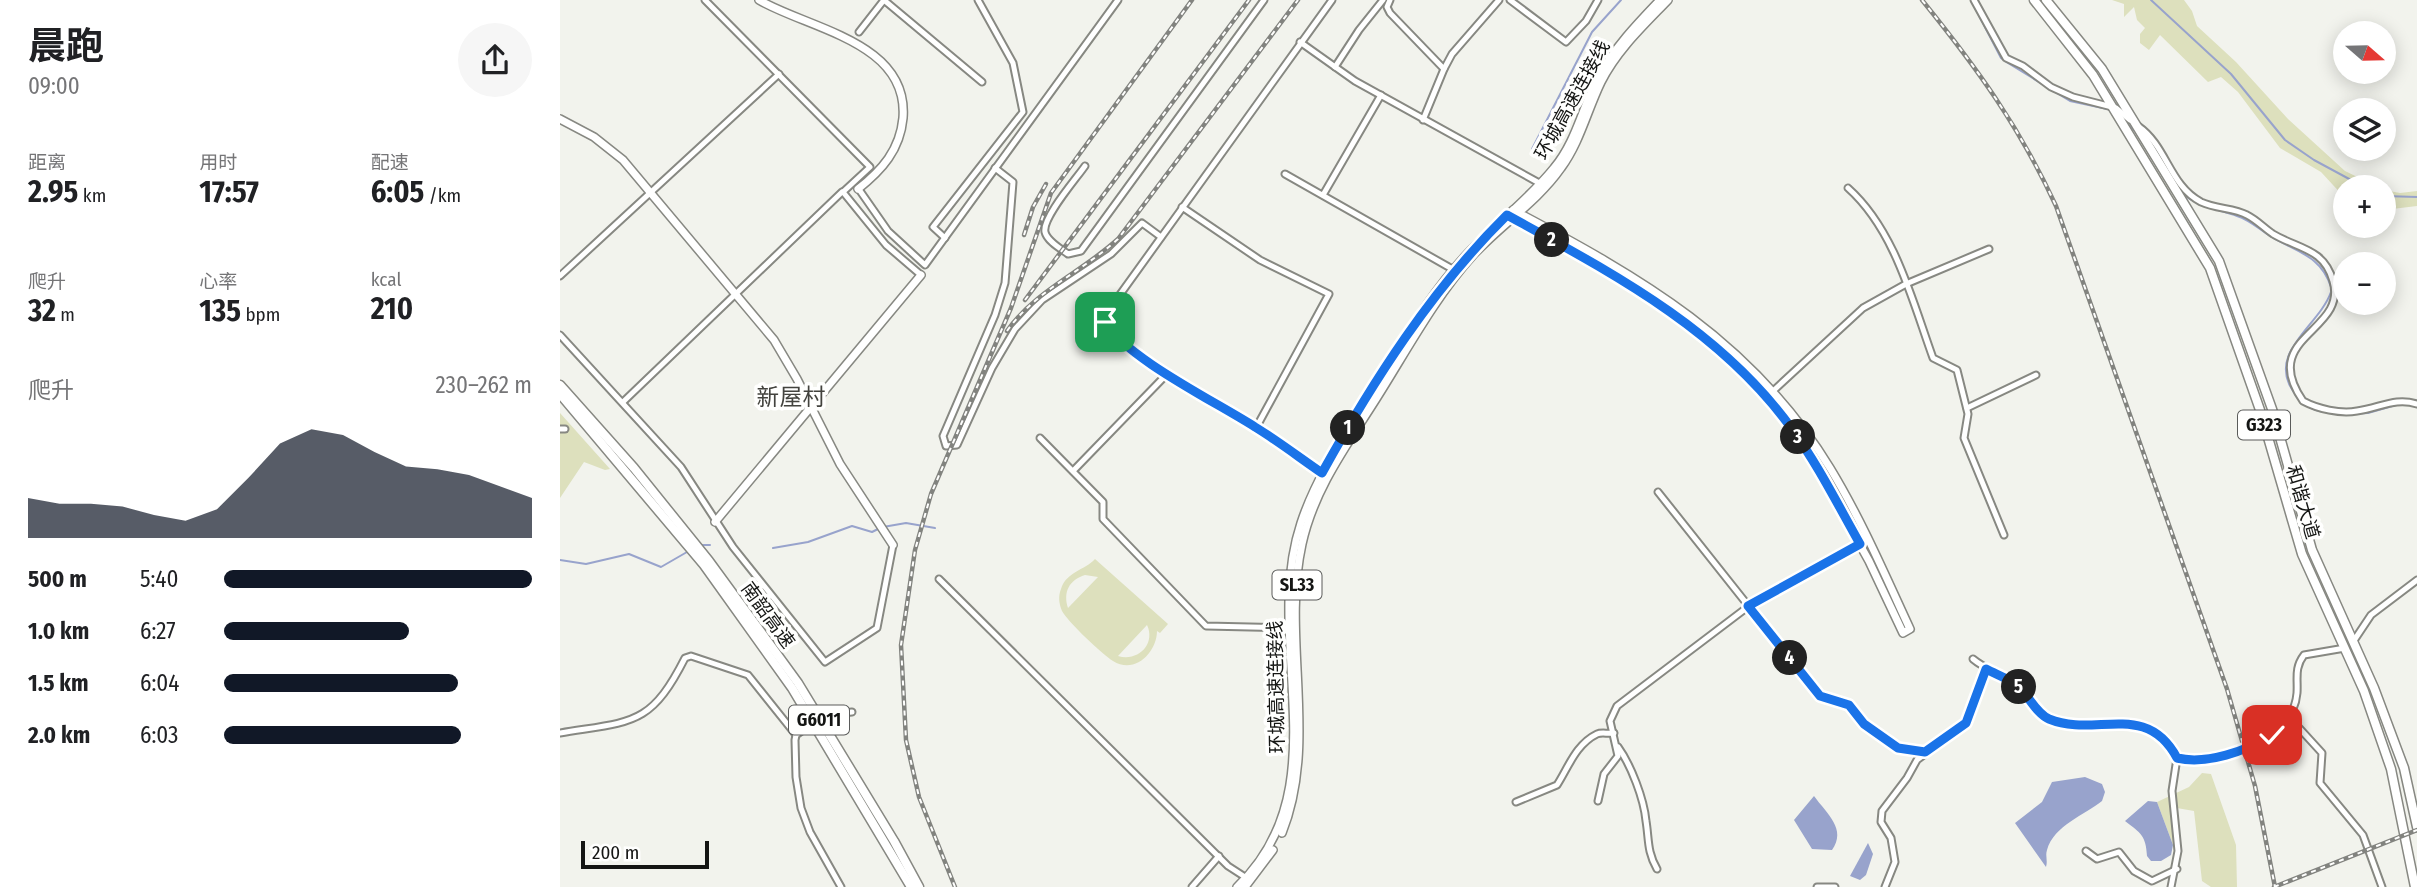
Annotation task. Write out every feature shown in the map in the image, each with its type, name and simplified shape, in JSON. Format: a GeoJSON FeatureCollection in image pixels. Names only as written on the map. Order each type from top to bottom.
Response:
{"type":"FeatureCollection","features":[{"type":"Feature","properties":{"kind":"highway","name":"和谐大道"},"geometry":{"type":"LineString","coordinates":[[2035,0],[2093,75],[2210,268],[2260,410],[2302,554],[2364,691],[2391,769],[2415,887]]}},
{"type":"Feature","properties":{"kind":"highway","name":"和谐大道"},"geometry":{"type":"LineString","coordinates":[[2046,0],[2102,69],[2219,261],[2272,408],[2312,550],[2374,688],[2404,768],[2417,827]]}},
{"type":"Feature","properties":{"kind":"highway","name":"南韶高速"},"geometry":{"type":"LineString","coordinates":[[560,385],[634,468],[797,683],[920,887]]}},
{"type":"Feature","properties":{"kind":"highway","name":"南韶高速"},"geometry":{"type":"LineString","coordinates":[[560,394],[681,531]]}},
{"type":"Feature","properties":{"kind":"highway","name":"南韶高速"},"geometry":{"type":"LineString","coordinates":[[706,563],[792,688],[911,887]]}},
{"type":"Feature","properties":{"kind":"main road"},"geometry":{"type":"LineString","coordinates":[[753,0],[856,47],[871,56],[891,79],[900,112],[899,131],[880,167],[858,188]]}},
{"type":"Feature","properties":{"kind":"main road"},"geometry":{"type":"LineString","coordinates":[[759,0],[858,44],[879,59],[893,77],[904,112],[902,131],[882,169],[858,188]]}},
{"type":"Feature","properties":{"kind":"main road","name":"环城高速连接线"},"geometry":{"type":"LineString","coordinates":[[1543,185],[1571,142],[1597,78],[1625,37],[1660,0]]}},
{"type":"Feature","properties":{"kind":"main road","name":"环城高速连接线"},"geometry":{"type":"LineString","coordinates":[[1237,887],[1247,882],[1282,834],[1296,785],[1299,760],[1293,628],[1301,548],[1306,525],[1324,475],[1458,271],[1543,185],[1575,146],[1602,82],[1616,58],[1668,0]]}},
{"type":"Feature","properties":{"kind":"main road"},"geometry":{"type":"LineString","coordinates":[[560,118],[604,144],[622,160],[774,341],[840,464],[893,545]]}},
{"type":"Feature","properties":{"kind":"main road"},"geometry":{"type":"LineString","coordinates":[[1513,214],[1658,291],[1706,327],[1772,392],[1799,423],[1830,468],[1910,629],[1903,633],[1860,544],[1791,427],[1696,328],[1613,273],[1513,214]]}},
{"type":"Feature","properties":{"kind":"main road"},"geometry":{"type":"LineString","coordinates":[[715,522],[921,275]]}},
{"type":"Feature","properties":{"kind":"street"},"geometry":{"type":"LineString","coordinates":[[705,0],[870,167],[843,192],[886,245],[921,275]]}},
{"type":"Feature","properties":{"kind":"street"},"geometry":{"type":"LineString","coordinates":[[859,32],[884,0],[982,82]]}},
{"type":"Feature","properties":{"kind":"street"},"geometry":{"type":"LineString","coordinates":[[945,238],[933,227],[1023,111],[1013,63],[978,0]]}},
{"type":"Feature","properties":{"kind":"street"},"geometry":{"type":"LineString","coordinates":[[858,188],[888,232],[925,265],[1118,0]]}},
{"type":"Feature","properties":{"kind":"street"},"geometry":{"type":"LineString","coordinates":[[1085,166],[1047,218],[1044,229],[1045,235],[1068,254],[1081,251],[1264,0]]}},
{"type":"Feature","properties":{"kind":"street"},"geometry":{"type":"LineString","coordinates":[[1324,475],[1256,428],[1167,374],[1110,331],[1105,322],[1106,314],[1332,0]]}},
{"type":"Feature","properties":{"kind":"street"},"geometry":{"type":"LineString","coordinates":[[1335,67],[1359,30],[1384,0]]}},
{"type":"Feature","properties":{"kind":"street"},"geometry":{"type":"LineString","coordinates":[[1390,0],[1387,7],[1390,13],[1444,69]]}},
{"type":"Feature","properties":{"kind":"street"},"geometry":{"type":"LineString","coordinates":[[1423,120],[1452,54],[1499,0]]}},
{"type":"Feature","properties":{"kind":"street"},"geometry":{"type":"LineString","coordinates":[[1510,0],[1566,42],[1586,21],[1598,0]]}},
{"type":"Feature","properties":{"kind":"street"},"geometry":{"type":"LineString","coordinates":[[1974,0],[2006,58],[2073,97],[2112,107],[2155,140],[2179,186],[2198,201],[2245,214],[2275,234],[2308,248],[2328,269],[2334,283],[2331,306],[2295,348],[2290,360],[2289,375],[2303,401],[2332,410],[2354,412],[2401,399],[2417,404]]}},
{"type":"Feature","properties":{"kind":"street"},"geometry":{"type":"LineString","coordinates":[[1300,42],[1335,67],[1423,120],[1543,185]]}},
{"type":"Feature","properties":{"kind":"street"},"geometry":{"type":"LineString","coordinates":[[560,276],[779,74]]}},
{"type":"Feature","properties":{"kind":"street"},"geometry":{"type":"LineString","coordinates":[[1323,195],[1381,95]]}},
{"type":"Feature","properties":{"kind":"street"},"geometry":{"type":"LineString","coordinates":[[995,168],[1013,182],[1004,283],[995,315],[943,436],[946,446],[957,445],[1002,347],[1035,306],[1054,290],[1111,254],[1142,223],[1161,237]]}},
{"type":"Feature","properties":{"kind":"street"},"geometry":{"type":"LineString","coordinates":[[1285,174],[1458,271]]}},
{"type":"Feature","properties":{"kind":"street"},"geometry":{"type":"LineString","coordinates":[[1848,188],[1867,205],[1906,284],[1933,358],[1957,370],[1967,408],[1964,438],[2004,535]]}},
{"type":"Feature","properties":{"kind":"street"},"geometry":{"type":"LineString","coordinates":[[623,402],[842,192]]}},
{"type":"Feature","properties":{"kind":"street"},"geometry":{"type":"LineString","coordinates":[[1182,207],[1241,248],[1329,294],[1256,428]]}},
{"type":"Feature","properties":{"kind":"street"},"geometry":{"type":"LineString","coordinates":[[1772,392],[1863,308],[1906,284],[1989,249]]}},
{"type":"Feature","properties":{"kind":"street"},"geometry":{"type":"LineString","coordinates":[[560,335],[681,467],[715,522],[761,585],[825,662],[877,628],[893,545]]}},
{"type":"Feature","properties":{"kind":"street"},"geometry":{"type":"LineString","coordinates":[[1073,471],[1167,374]]}},
{"type":"Feature","properties":{"kind":"street"},"geometry":{"type":"LineString","coordinates":[[1967,408],[2036,376]]}},
{"type":"Feature","properties":{"kind":"street"},"geometry":{"type":"LineString","coordinates":[[1040,438],[1103,502],[1103,519],[1206,626],[1293,628]]}},
{"type":"Feature","properties":{"kind":"street"},"geometry":{"type":"LineString","coordinates":[[1658,492],[1820,696],[1849,705],[1864,724],[1898,748],[1925,752]]}},
{"type":"Feature","properties":{"kind":"street"},"geometry":{"type":"LineString","coordinates":[[1657,869],[1649,854],[1646,819],[1641,800],[1610,721],[1614,712],[1637,691],[1748,606],[1860,544]]}},
{"type":"Feature","properties":{"kind":"street"},"geometry":{"type":"LineString","coordinates":[[939,579],[1247,882]]}},
{"type":"Feature","properties":{"kind":"street"},"geometry":{"type":"LineString","coordinates":[[2177,758],[2207,759],[2256,744],[2272,735],[2290,718],[2297,694],[2297,668],[2304,655],[2344,648],[2352,643],[2382,605],[2417,580]]}},
{"type":"Feature","properties":{"kind":"street"},"geometry":{"type":"LineString","coordinates":[[560,733],[640,717],[656,706],[672,687],[685,658],[691,656],[748,675],[796,734],[796,777],[802,808],[810,832],[841,887]]}},
{"type":"Feature","properties":{"kind":"street"},"geometry":{"type":"LineString","coordinates":[[1973,659],[2019,687],[2050,719],[2092,724],[2132,722],[2167,743],[2177,758],[2172,791],[2178,843],[2177,869],[2171,887]]}},
{"type":"Feature","properties":{"kind":"street"},"geometry":{"type":"LineString","coordinates":[[1885,887],[1895,862],[1891,838],[1881,822],[1882,811],[1917,760],[1966,723],[1986,669]]}},
{"type":"Feature","properties":{"kind":"street"},"geometry":{"type":"LineString","coordinates":[[823,715],[852,712]]}},
{"type":"Feature","properties":{"kind":"street"},"geometry":{"type":"LineString","coordinates":[[2290,718],[2322,753],[2320,783],[2363,835],[2382,887]]}},
{"type":"Feature","properties":{"kind":"street"},"geometry":{"type":"LineString","coordinates":[[796,734],[807,727]]}},
{"type":"Feature","properties":{"kind":"street"},"geometry":{"type":"LineString","coordinates":[[1516,802],[1557,785],[1566,764],[1593,737],[1598,733],[1614,733]]}},
{"type":"Feature","properties":{"kind":"street"},"geometry":{"type":"LineString","coordinates":[[1598,801],[1599,786],[1604,774],[1615,763],[1618,747]]}},
{"type":"Feature","properties":{"kind":"street"},"geometry":{"type":"LineString","coordinates":[[2086,851],[2097,859],[2119,852],[2134,872],[2152,881],[2177,869]]}},
{"type":"Feature","properties":{"kind":"street"},"geometry":{"type":"LineString","coordinates":[[1192,887],[1219,856]]}},
{"type":"Feature","properties":{"kind":"street"},"geometry":{"type":"LineString","coordinates":[[1818,887],[1835,887]]}},
{"type":"Feature","properties":{"kind":"green space"},"geometry":{"type":"Polygon","coordinates":[[[2112,0],[2184,0],[2192,11],[2197,26],[2236,62],[2288,119],[2333,161],[2353,175],[2333,175],[2333,185],[2321,172],[2280,148],[2238,92],[2221,77],[2208,82],[2160,35],[2149,50],[2140,43],[2140,34],[2145,28],[2137,20],[2134,7],[2124,17],[2124,4],[2112,0]]]}},
{"type":"Feature","properties":{"kind":"green space"},"geometry":{"type":"Polygon","coordinates":[[[2417,191],[2417,206],[2396,209],[2396,192],[2417,191]]]}},
{"type":"Feature","properties":{"kind":"green space"},"geometry":{"type":"Polygon","coordinates":[[[560,413],[610,469],[605,470],[584,462],[560,498],[560,413]]]}},
{"type":"Feature","properties":{"kind":"green space"},"geometry":{"type":"Polygon","coordinates":[[[1095,559],[1168,624],[1160,633],[1157,631],[1153,647],[1137,663],[1121,665],[1113,661],[1086,638],[1062,611],[1059,597],[1063,583],[1095,559]],[[1085,575],[1071,583],[1066,597],[1068,608],[1098,577],[1085,575]],[[1147,625],[1118,656],[1132,656],[1143,650],[1149,639],[1147,625]]]}},
{"type":"Feature","properties":{"kind":"green space"},"geometry":{"type":"Polygon","coordinates":[[[2202,773],[2211,774],[2236,845],[2237,887],[2211,887],[2202,881],[2194,811],[2171,807],[2173,845],[2157,802],[2189,787],[2202,773]]]}},
{"type":"Feature","properties":{"kind":"water"},"geometry":{"type":"Polygon","coordinates":[[[2085,777],[2102,784],[2105,792],[2102,801],[2056,834],[2047,850],[2046,867],[2015,823],[2042,802],[2052,782],[2085,777]]]}},
{"type":"Feature","properties":{"kind":"water"},"geometry":{"type":"Polygon","coordinates":[[[1814,796],[1836,828],[1836,842],[1832,850],[1812,849],[1794,820],[1814,796]]]}},
{"type":"Feature","properties":{"kind":"water"},"geometry":{"type":"Polygon","coordinates":[[[2148,801],[2157,802],[2173,845],[2171,855],[2161,861],[2151,861],[2142,836],[2125,821],[2148,801]]]}},
{"type":"Feature","properties":{"kind":"water"},"geometry":{"type":"Polygon","coordinates":[[[1868,843],[1873,854],[1866,875],[1860,880],[1850,876],[1868,843]]]}},
{"type":"Feature","properties":{"kind":"waterway"},"geometry":{"type":"LineString","coordinates":[[1532,149],[1592,32],[1621,0]]}},
{"type":"Feature","properties":{"kind":"waterway"},"geometry":{"type":"LineString","coordinates":[[2151,0],[2231,74],[2285,140],[2342,175]]}},
{"type":"Feature","properties":{"kind":"waterway"},"geometry":{"type":"LineString","coordinates":[[1972,2],[2001,58],[2070,101],[2112,110]]}},
{"type":"Feature","properties":{"kind":"waterway"},"geometry":{"type":"LineString","coordinates":[[2125,122],[2136,132]]}},
{"type":"Feature","properties":{"kind":"waterway"},"geometry":{"type":"LineString","coordinates":[[2181,193],[2201,205],[2246,220],[2314,261],[2327,276],[2331,287]]}},
{"type":"Feature","properties":{"kind":"waterway"},"geometry":{"type":"LineString","coordinates":[[2396,196],[2417,197]]}},
{"type":"Feature","properties":{"kind":"waterway"},"geometry":{"type":"LineString","coordinates":[[2331,292],[2290,352],[2286,364],[2287,377],[2301,401],[2315,410],[2334,413]]}},
{"type":"Feature","properties":{"kind":"waterway"},"geometry":{"type":"LineString","coordinates":[[2343,414],[2368,413],[2396,405]]}},
{"type":"Feature","properties":{"kind":"waterway"},"geometry":{"type":"LineString","coordinates":[[883,527],[906,523],[935,528]]}},
{"type":"Feature","properties":{"kind":"waterway"},"geometry":{"type":"LineString","coordinates":[[773,548],[808,542],[852,526],[872,532],[878,529]]}},
{"type":"Feature","properties":{"kind":"waterway"},"geometry":{"type":"LineString","coordinates":[[701,545],[710,545]]}},
{"type":"Feature","properties":{"kind":"waterway"},"geometry":{"type":"LineString","coordinates":[[560,560],[586,564],[629,554],[661,567],[687,552]]}},
{"type":"Feature","properties":{"kind":"railway"},"geometry":{"type":"LineString","coordinates":[[955,887],[919,797],[906,740],[901,645],[915,550],[931,494],[1011,308],[1051,193],[1192,0]]}},
{"type":"Feature","properties":{"kind":"railway"},"geometry":{"type":"LineString","coordinates":[[1025,300],[1249,0]]}},
{"type":"Feature","properties":{"kind":"railway"},"geometry":{"type":"LineString","coordinates":[[1007,331],[1045,293],[1118,239],[1298,0]]}},
{"type":"Feature","properties":{"kind":"railway"},"geometry":{"type":"LineString","coordinates":[[1922,0],[1996,98],[2056,206],[2227,689],[2255,786],[2275,887]]}},
{"type":"Feature","properties":{"kind":"railway"},"geometry":{"type":"LineString","coordinates":[[1024,235],[1033,207],[1046,184]]}},
{"type":"Feature","properties":{"kind":"railway"},"geometry":{"type":"LineString","coordinates":[[2274,887],[2417,830]]}},
{"type":"Feature","properties":{"kind":"district","name":"新屋村"},"geometry":{"type":"Point","coordinates":[791,397]}},
{"type":"Feature","properties":{"kind":"route"},"geometry":{"type":"LineString","coordinates":[[1105,322],[1110,331],[1180,383],[1256,428],[1322,473],[1395,354],[1440,289],[1471,251],[1507,215],[1613,273],[1696,328],[1754,385],[1791,427],[1821,473],[1860,544],[1748,606],[1820,696],[1849,705],[1864,724],[1898,748],[1925,752],[1966,723],[1986,669],[2013,682],[2043,715],[2050,719],[2092,724],[2132,722],[2167,743],[2177,758],[2185,760],[2207,759],[2256,744],[2272,735]]}}]}
